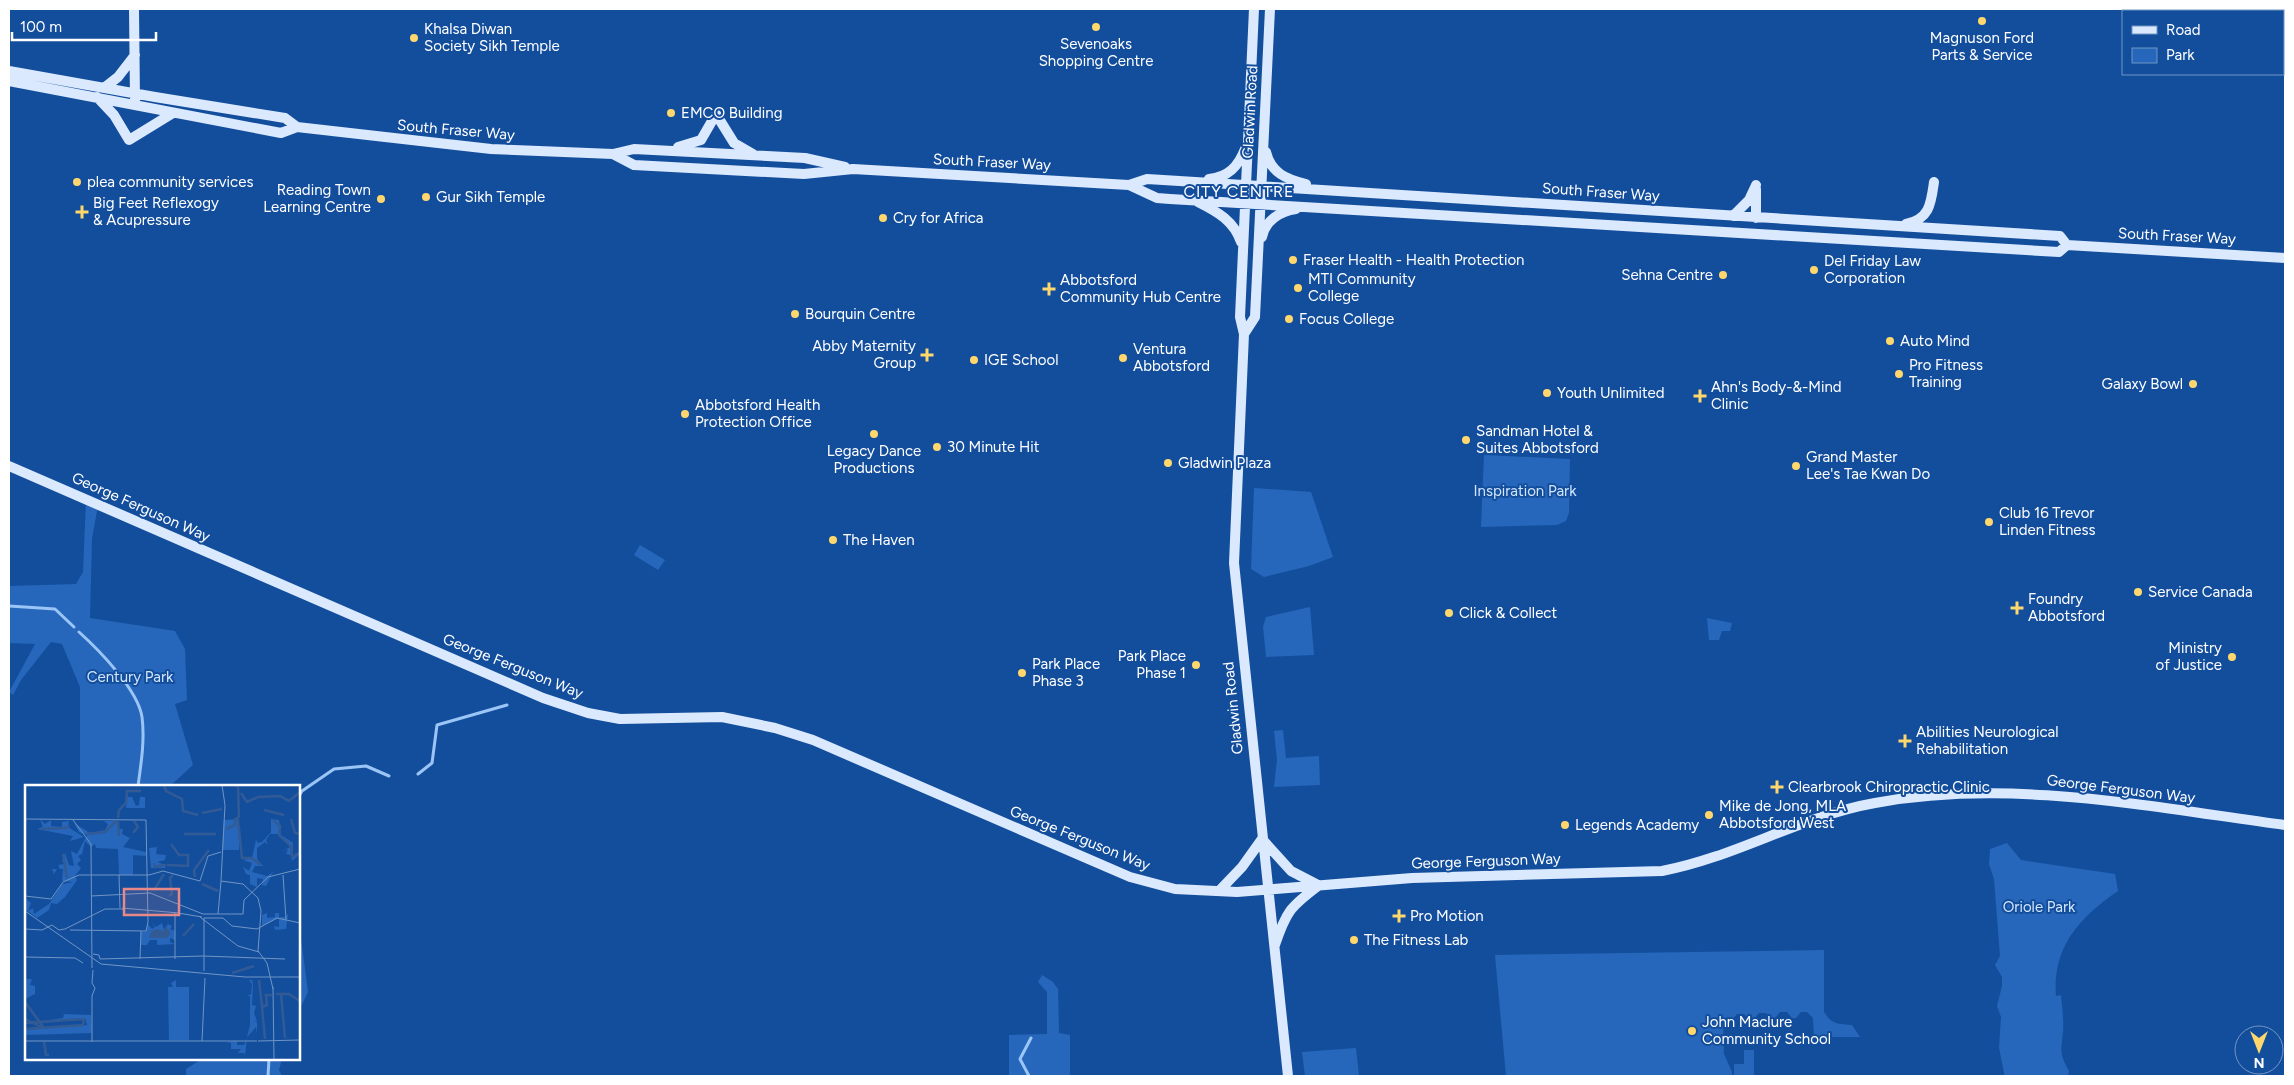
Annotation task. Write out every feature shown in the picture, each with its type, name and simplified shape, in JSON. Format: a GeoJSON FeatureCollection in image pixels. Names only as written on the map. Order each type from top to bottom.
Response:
{"type":"FeatureCollection","features":[{"type":"Feature","properties":{"kind":"main road"},"geometry":{"type":"LineString","coordinates":[[134,9],[135,105]]}},
{"type":"Feature","properties":{"kind":"main road","name":"Gladwin Road"},"geometry":{"type":"LineString","coordinates":[[1254,9],[1240,317],[1244,334],[1234,563],[1288,1076]]}},
{"type":"Feature","properties":{"kind":"main road","name":"Gladwin Road"},"geometry":{"type":"LineString","coordinates":[[1244,334],[1255,317],[1270,9]]}},
{"type":"Feature","properties":{"kind":"main road"},"geometry":{"type":"LineString","coordinates":[[104,88],[118,77],[135,54]]}},
{"type":"Feature","properties":{"kind":"main road","name":"South Fraser Way"},"geometry":{"type":"LineString","coordinates":[[9,71],[285,118],[297,127]]}},
{"type":"Feature","properties":{"kind":"main road","name":"South Fraser Way"},"geometry":{"type":"LineString","coordinates":[[9,81],[281,133],[297,127],[491,149],[614,154],[634,148],[805,158],[853,169]]}},
{"type":"Feature","properties":{"kind":"main road"},"geometry":{"type":"LineString","coordinates":[[97,97],[114,115],[129,140],[173,112]]}},
{"type":"Feature","properties":{"kind":"main road"},"geometry":{"type":"LineString","coordinates":[[662,150],[689,145],[701,140],[716,114],[734,143],[756,156]]}},
{"type":"Feature","properties":{"kind":"main road"},"geometry":{"type":"LineString","coordinates":[[1193,182],[1218,178],[1232,171],[1240,162],[1248,141]]}},
{"type":"Feature","properties":{"kind":"main road"},"geometry":{"type":"LineString","coordinates":[[1263,144],[1268,162],[1276,171],[1286,178],[1326,190]]}},
{"type":"Feature","properties":{"kind":"main road","name":"South Fraser Way"},"geometry":{"type":"LineString","coordinates":[[614,154],[634,165],[804,174],[853,169],[1129,185],[1157,198],[2059,252],[2067,245],[2285,258]]}},
{"type":"Feature","properties":{"kind":"main road","name":"South Fraser Way"},"geometry":{"type":"LineString","coordinates":[[1129,185],[1147,179],[2060,236],[2067,245]]}},
{"type":"Feature","properties":{"kind":"main road"},"geometry":{"type":"LineString","coordinates":[[1897,226],[1913,223],[1926,214],[1930,208],[1934,182]]}},
{"type":"Feature","properties":{"kind":"main road"},"geometry":{"type":"LineString","coordinates":[[1733,216],[1749,200],[1756,185],[1756,218]]}},
{"type":"Feature","properties":{"kind":"main road"},"geometry":{"type":"LineString","coordinates":[[1193,200],[1228,219],[1237,230],[1243,249]]}},
{"type":"Feature","properties":{"kind":"main road"},"geometry":{"type":"LineString","coordinates":[[1258,255],[1263,229],[1272,218],[1286,210],[1318,207]]}},
{"type":"Feature","properties":{"kind":"main road","name":"George Ferguson Way"},"geometry":{"type":"LineString","coordinates":[[9,466],[543,698],[588,713],[620,719],[722,718],[774,728],[813,740],[1130,877],[1176,889],[1219,891],[1267,890],[1453,876],[1662,871],[1721,855],[1832,813],[1873,803],[1928,795],[2036,794],[2079,796],[2285,825]]}},
{"type":"Feature","properties":{"kind":"main road"},"geometry":{"type":"LineString","coordinates":[[1219,891],[1242,867],[1262,839],[1291,871],[1319,885],[1292,907],[1283,921],[1274,948]]}},
{"type":"Feature","properties":{"kind":"green space","name":"Inspiration Park"},"geometry":{"type":"Polygon","coordinates":[[[1484,455],[1570,459],[1569,513],[1566,521],[1557,525],[1481,527],[1484,455]]]}},
{"type":"Feature","properties":{"kind":"green space"},"geometry":{"type":"Polygon","coordinates":[[[1254,488],[1311,492],[1333,557],[1309,566],[1264,577],[1251,569],[1254,488]]]}},
{"type":"Feature","properties":{"kind":"green space","name":"Century Park"},"geometry":{"type":"Polygon","coordinates":[[[86,501],[98,505],[92,539],[90,618],[175,631],[185,649],[187,700],[175,704],[193,765],[171,785],[80,785],[80,687],[62,644],[51,642],[21,680],[13,695],[9,692],[35,644],[9,643],[9,586],[76,584],[83,572],[86,501]]]}},
{"type":"Feature","properties":{"kind":"green space"},"geometry":{"type":"Polygon","coordinates":[[[640,545],[665,560],[658,570],[634,555],[640,545]]]}},
{"type":"Feature","properties":{"kind":"green space"},"geometry":{"type":"Polygon","coordinates":[[[1310,607],[1314,655],[1266,657],[1263,627],[1266,617],[1310,607]]]}},
{"type":"Feature","properties":{"kind":"green space"},"geometry":{"type":"Polygon","coordinates":[[[1707,618],[1732,623],[1730,631],[1722,631],[1719,640],[1709,640],[1707,618]]]}},
{"type":"Feature","properties":{"kind":"green space"},"geometry":{"type":"Polygon","coordinates":[[[1283,730],[1286,758],[1319,756],[1320,785],[1274,787],[1277,760],[1274,731],[1283,730]]]}},
{"type":"Feature","properties":{"kind":"green space","name":"Oriole Park"},"geometry":{"type":"Polygon","coordinates":[[[2007,843],[2021,860],[2115,874],[2118,891],[2092,911],[2071,935],[2059,963],[2056,978],[2056,996],[2061,995],[2063,1023],[2062,1052],[2069,1071],[2068,1076],[2005,1076],[2004,1073],[1999,1048],[2001,1017],[1997,1006],[2002,986],[2002,977],[1995,965],[2000,956],[1994,879],[1989,864],[1990,849],[2007,843]]]}},
{"type":"Feature","properties":{"kind":"green space"},"geometry":{"type":"Polygon","coordinates":[[[300,931],[308,992],[300,1009],[300,931]]]}},
{"type":"Feature","properties":{"kind":"green space","name":"John Maclure Community School"},"geometry":{"type":"Polygon","coordinates":[[[1824,950],[1824,1012],[1835,1023],[1852,1025],[1860,1037],[1814,1037],[1813,1018],[1807,1012],[1801,1012],[1796,1018],[1792,1018],[1787,1012],[1780,1012],[1775,1018],[1771,1018],[1766,1013],[1759,1013],[1754,1019],[1749,1019],[1744,1014],[1737,1014],[1732,1020],[1723,1022],[1724,1054],[1732,1076],[1506,1076],[1495,955],[1824,950]]]}},
{"type":"Feature","properties":{"kind":"green space"},"geometry":{"type":"Polygon","coordinates":[[[1042,975],[1053,982],[1058,989],[1059,1033],[1070,1035],[1070,1076],[1009,1076],[1009,1035],[1047,1034],[1047,992],[1038,982],[1042,975]]]}},
{"type":"Feature","properties":{"kind":"green space"},"geometry":{"type":"Polygon","coordinates":[[[1356,1048],[1359,1076],[1305,1076],[1302,1052],[1356,1048]]]}},
{"type":"Feature","properties":{"kind":"green space"},"geometry":{"type":"Polygon","coordinates":[[[1744,1050],[1754,1050],[1754,1076],[1734,1076],[1734,1064],[1744,1064],[1744,1050]]]}},
{"type":"Feature","properties":{"kind":"green space"},"geometry":{"type":"Polygon","coordinates":[[[200,1060],[282,1060],[279,1070],[282,1076],[186,1076],[186,1069],[200,1060]]]}},
{"type":"Feature","properties":{"kind":"waterway"},"geometry":{"type":"LineString","coordinates":[[9,606],[55,609],[74,627]]}},
{"type":"Feature","properties":{"kind":"waterway"},"geometry":{"type":"LineString","coordinates":[[79,632],[97,649],[126,683],[139,706],[143,734],[138,785]]}},
{"type":"Feature","properties":{"kind":"waterway"},"geometry":{"type":"LineString","coordinates":[[418,774],[432,763],[437,725],[507,705]]}},
{"type":"Feature","properties":{"kind":"waterway"},"geometry":{"type":"LineString","coordinates":[[300,794],[334,769],[366,766],[389,776]]}},
{"type":"Feature","properties":{"kind":"waterway"},"geometry":{"type":"LineString","coordinates":[[1029,1076],[1020,1059],[1031,1038]]}},
{"type":"Feature","properties":{"kind":"waterway"},"geometry":{"type":"LineString","coordinates":[[268,1076],[269,1060]]}},
{"type":"Feature","properties":{"kind":"place","name":"Magnuson Ford Parts & Service"},"geometry":{"type":"Point","coordinates":[1982,21]}},
{"type":"Feature","properties":{"kind":"place","name":"Sevenoaks Shopping Centre"},"geometry":{"type":"Point","coordinates":[1096,27]}},
{"type":"Feature","properties":{"kind":"place","name":"Khalsa Diwan Society Sikh Temple"},"geometry":{"type":"Point","coordinates":[414,38]}},
{"type":"Feature","properties":{"kind":"place","name":"EMCO Building"},"geometry":{"type":"Point","coordinates":[671,113]}},
{"type":"Feature","properties":{"kind":"place","name":"plea community services"},"geometry":{"type":"Point","coordinates":[77,182]}},
{"type":"Feature","properties":{"kind":"place","name":"Gur Sikh Temple"},"geometry":{"type":"Point","coordinates":[426,197]}},
{"type":"Feature","properties":{"kind":"place","name":"Reading Town Learning Centre"},"geometry":{"type":"Point","coordinates":[381,199]}},
{"type":"Feature","properties":{"kind":"place","name":"Big Feet Reflexogy & Acupressure"},"geometry":{"type":"Point","coordinates":[82,212]}},
{"type":"Feature","properties":{"kind":"place","name":"Cry for Africa"},"geometry":{"type":"Point","coordinates":[883,218]}},
{"type":"Feature","properties":{"kind":"place","name":"Fraser Health - Health Protection"},"geometry":{"type":"Point","coordinates":[1293,260]}},
{"type":"Feature","properties":{"kind":"place","name":"Del Friday Law Corporation"},"geometry":{"type":"Point","coordinates":[1814,270]}},
{"type":"Feature","properties":{"kind":"place","name":"Sehna Centre"},"geometry":{"type":"Point","coordinates":[1723,275]}},
{"type":"Feature","properties":{"kind":"place","name":"MTI Community College"},"geometry":{"type":"Point","coordinates":[1298,288]}},
{"type":"Feature","properties":{"kind":"place","name":"Abbotsford Community Hub Centre"},"geometry":{"type":"Point","coordinates":[1049,289]}},
{"type":"Feature","properties":{"kind":"place","name":"Bourquin Centre"},"geometry":{"type":"Point","coordinates":[795,314]}},
{"type":"Feature","properties":{"kind":"place","name":"Focus College"},"geometry":{"type":"Point","coordinates":[1289,319]}},
{"type":"Feature","properties":{"kind":"place","name":"Auto Mind"},"geometry":{"type":"Point","coordinates":[1890,341]}},
{"type":"Feature","properties":{"kind":"place","name":"Abby Maternity Group"},"geometry":{"type":"Point","coordinates":[927,355]}},
{"type":"Feature","properties":{"kind":"place","name":"Ventura Abbotsford"},"geometry":{"type":"Point","coordinates":[1123,358]}},
{"type":"Feature","properties":{"kind":"place","name":"IGE School"},"geometry":{"type":"Point","coordinates":[974,360]}},
{"type":"Feature","properties":{"kind":"place","name":"Pro Fitness Training"},"geometry":{"type":"Point","coordinates":[1899,374]}},
{"type":"Feature","properties":{"kind":"place","name":"Galaxy Bowl"},"geometry":{"type":"Point","coordinates":[2193,384]}},
{"type":"Feature","properties":{"kind":"place","name":"Youth Unlimited"},"geometry":{"type":"Point","coordinates":[1547,393]}},
{"type":"Feature","properties":{"kind":"place","name":"Ahn's Body-&-Mind Clinic"},"geometry":{"type":"Point","coordinates":[1700,396]}},
{"type":"Feature","properties":{"kind":"place","name":"Abbotsford Health Protection Office"},"geometry":{"type":"Point","coordinates":[685,414]}},
{"type":"Feature","properties":{"kind":"place","name":"Legacy Dance Productions"},"geometry":{"type":"Point","coordinates":[874,434]}},
{"type":"Feature","properties":{"kind":"place","name":"Sandman Hotel & Suites Abbotsford"},"geometry":{"type":"Point","coordinates":[1466,440]}},
{"type":"Feature","properties":{"kind":"place","name":"30 Minute Hit"},"geometry":{"type":"Point","coordinates":[937,447]}},
{"type":"Feature","properties":{"kind":"place","name":"Gladwin Plaza"},"geometry":{"type":"Point","coordinates":[1168,463]}},
{"type":"Feature","properties":{"kind":"place","name":"Grand Master Lee's Tae Kwan Do"},"geometry":{"type":"Point","coordinates":[1796,466]}},
{"type":"Feature","properties":{"kind":"place","name":"Club 16 Trevor Linden Fitness"},"geometry":{"type":"Point","coordinates":[1989,522]}},
{"type":"Feature","properties":{"kind":"place","name":"The Haven"},"geometry":{"type":"Point","coordinates":[833,540]}},
{"type":"Feature","properties":{"kind":"place","name":"Service Canada"},"geometry":{"type":"Point","coordinates":[2138,592]}},
{"type":"Feature","properties":{"kind":"place","name":"Foundry Abbotsford"},"geometry":{"type":"Point","coordinates":[2017,608]}},
{"type":"Feature","properties":{"kind":"place","name":"Click & Collect"},"geometry":{"type":"Point","coordinates":[1449,613]}},
{"type":"Feature","properties":{"kind":"place","name":"Ministry of Justice"},"geometry":{"type":"Point","coordinates":[2232,657]}},
{"type":"Feature","properties":{"kind":"place","name":"Park Place Phase 1"},"geometry":{"type":"Point","coordinates":[1196,665]}},
{"type":"Feature","properties":{"kind":"place","name":"Park Place Phase 3"},"geometry":{"type":"Point","coordinates":[1022,673]}},
{"type":"Feature","properties":{"kind":"place","name":"Abilities Neurological Rehabilitation"},"geometry":{"type":"Point","coordinates":[1905,741]}},
{"type":"Feature","properties":{"kind":"place","name":"Clearbrook Chiropractic Clinic"},"geometry":{"type":"Point","coordinates":[1777,787]}},
{"type":"Feature","properties":{"kind":"place","name":"Mike de Jong, MLA Abbotsford West"},"geometry":{"type":"Point","coordinates":[1709,815]}},
{"type":"Feature","properties":{"kind":"place","name":"Legends Academy"},"geometry":{"type":"Point","coordinates":[1565,825]}},
{"type":"Feature","properties":{"kind":"place","name":"Pro Motion"},"geometry":{"type":"Point","coordinates":[1399,916]}},
{"type":"Feature","properties":{"kind":"place","name":"The Fitness Lab"},"geometry":{"type":"Point","coordinates":[1354,940]}},
{"type":"Feature","properties":{"kind":"place","name":"John Maclure Community School"},"geometry":{"type":"Point","coordinates":[1692,1031]}},
{"type":"Feature","properties":{"kind":"district","name":"CITY CENTRE"},"geometry":{"type":"Point","coordinates":[1239,191]}}]}
